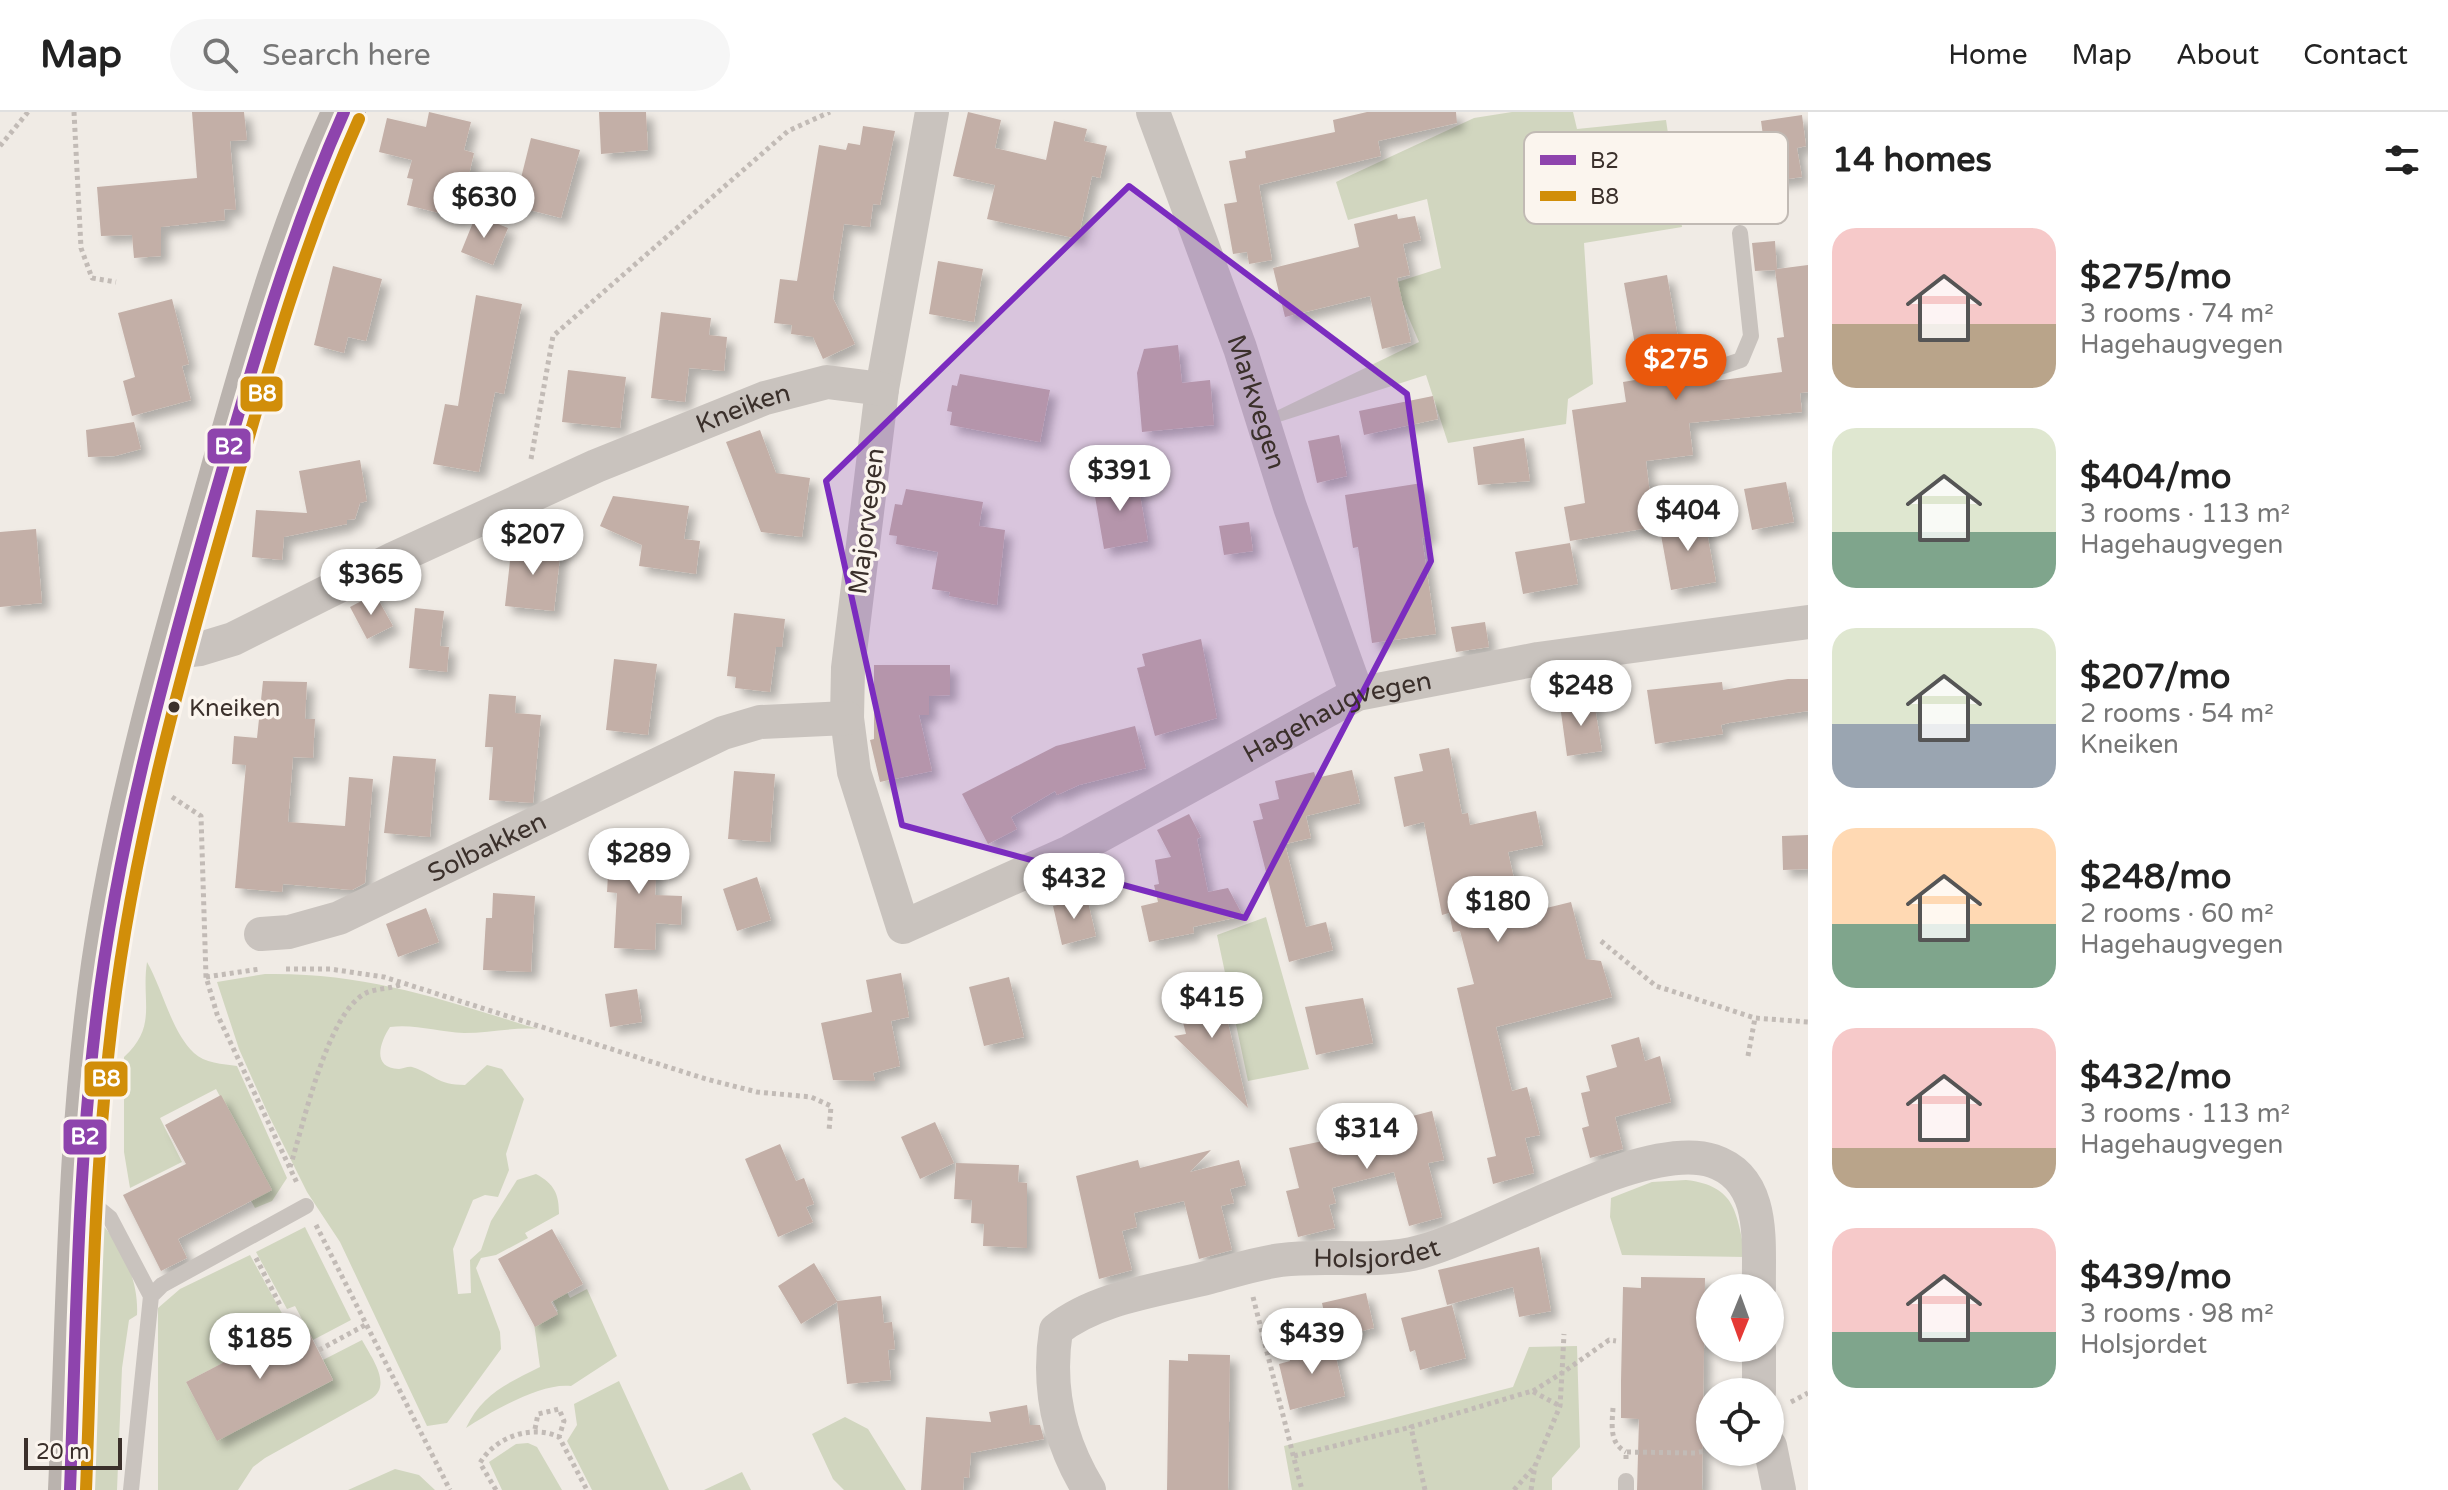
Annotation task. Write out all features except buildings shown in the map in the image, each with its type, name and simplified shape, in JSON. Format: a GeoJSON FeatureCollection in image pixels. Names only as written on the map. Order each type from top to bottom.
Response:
{"type":"FeatureCollection","features":[{"type":"Feature","properties":{"kind":"street"},"geometry":{"type":"LineString","coordinates":[[70,1490],[83,1195],[103,966],[121,858],[173,652],[276,283],[322,159],[344,112]]}},
{"type":"Feature","properties":{"kind":"street","name":"Majorvegen"},"geometry":{"type":"LineString","coordinates":[[903,927],[854,772],[847,718],[848,668],[882,389],[932,112]]}},
{"type":"Feature","properties":{"kind":"street","name":"Markvegen"},"geometry":{"type":"LineString","coordinates":[[1153,112],[1240,348],[1290,507],[1357,694]]}},
{"type":"Feature","properties":{"kind":"street","name":"Kneiken"},"geometry":{"type":"LineString","coordinates":[[173,652],[200,649],[233,639],[523,499],[765,398],[827,382],[882,389]]}},
{"type":"Feature","properties":{"kind":"street","name":"Hagehaugvegen"},"geometry":{"type":"LineString","coordinates":[[903,927],[1070,852],[1357,694],[1538,659],[1808,622]]}},
{"type":"Feature","properties":{"kind":"street","name":"Solbakken"},"geometry":{"type":"LineString","coordinates":[[261,934],[289,932],[339,918],[723,733],[760,722],[847,718]]}},
{"type":"Feature","properties":{"kind":"street","name":"Holsjordet"},"geometry":{"type":"LineString","coordinates":[[1089,1490],[1059,1425],[1053,1352],[1056,1330],[1077,1316],[1108,1304],[1279,1260],[1418,1253],[1487,1228],[1544,1198],[1614,1174],[1676,1160],[1713,1161],[1735,1174],[1753,1194],[1758,1274]]}},
{"type":"Feature","properties":{"kind":"street"},"geometry":{"type":"LineString","coordinates":[[1774,1466],[1779,1490]]}},
{"type":"Feature","properties":{"kind":"lane"},"geometry":{"type":"LineString","coordinates":[[1705,372],[1741,360],[1751,336],[1740,233]]}},
{"type":"Feature","properties":{"kind":"lane"},"geometry":{"type":"LineString","coordinates":[[83,1195],[110,1218],[151,1296],[131,1490]]}},
{"type":"Feature","properties":{"kind":"lane"},"geometry":{"type":"LineString","coordinates":[[151,1296],[162,1285],[306,1206]]}},
{"type":"Feature","properties":{"kind":"path"},"geometry":{"type":"LineString","coordinates":[[0,146],[28,112]]}},
{"type":"Feature","properties":{"kind":"path"},"geometry":{"type":"LineString","coordinates":[[74,112],[81,248],[92,278],[116,282]]}},
{"type":"Feature","properties":{"kind":"path"},"geometry":{"type":"LineString","coordinates":[[523,499],[553,336],[788,131],[830,112]]}},
{"type":"Feature","properties":{"kind":"path"},"geometry":{"type":"LineString","coordinates":[[163,793],[201,816],[206,977],[217,1014],[306,1206],[450,1490]]}},
{"type":"Feature","properties":{"kind":"path"},"geometry":{"type":"LineString","coordinates":[[1601,941],[1656,986],[1755,1018],[1808,1022]]}},
{"type":"Feature","properties":{"kind":"path"},"geometry":{"type":"LineString","coordinates":[[206,977],[260,969],[330,969],[404,984],[692,1076],[757,1092],[811,1097],[831,1106],[829,1131]]}},
{"type":"Feature","properties":{"kind":"path"},"geometry":{"type":"LineString","coordinates":[[290,1168],[323,1057],[342,1020],[353,1003],[366,993],[404,984]]}},
{"type":"Feature","properties":{"kind":"path"},"geometry":{"type":"LineString","coordinates":[[1748,1056],[1755,1018]]}},
{"type":"Feature","properties":{"kind":"path"},"geometry":{"type":"LineString","coordinates":[[246,1238],[281,1307]]}},
{"type":"Feature","properties":{"kind":"path"},"geometry":{"type":"LineString","coordinates":[[1246,1268],[1302,1490]]}},
{"type":"Feature","properties":{"kind":"path"},"geometry":{"type":"LineString","coordinates":[[319,1350],[367,1324]]}},
{"type":"Feature","properties":{"kind":"path"},"geometry":{"type":"LineString","coordinates":[[1531,1490],[1535,1466],[1560,1406],[1564,1334]]}},
{"type":"Feature","properties":{"kind":"path"},"geometry":{"type":"LineString","coordinates":[[1294,1456],[1411,1427],[1532,1391],[1609,1340],[1616,1341]]}},
{"type":"Feature","properties":{"kind":"path"},"geometry":{"type":"LineString","coordinates":[[1532,1391],[1560,1406]]}},
{"type":"Feature","properties":{"kind":"path"},"geometry":{"type":"LineString","coordinates":[[1613,1408],[1613,1438],[1618,1447],[1626,1452],[1696,1453]]}},
{"type":"Feature","properties":{"kind":"path"},"geometry":{"type":"LineString","coordinates":[[535,1429],[538,1414],[559,1409],[564,1421],[559,1437]]}},
{"type":"Feature","properties":{"kind":"path"},"geometry":{"type":"LineString","coordinates":[[1411,1427],[1425,1490]]}},
{"type":"Feature","properties":{"kind":"path"},"geometry":{"type":"LineString","coordinates":[[496,1490],[480,1463],[486,1454],[535,1429],[559,1437],[587,1490]]}},
{"type":"Feature","properties":{"kind":"path"},"geometry":{"type":"LineString","coordinates":[[1626,1452],[1626,1485]]}},
{"type":"Feature","properties":{"kind":"path"},"geometry":{"type":"LineString","coordinates":[[1514,1490],[1535,1466]]}},
{"type":"Feature","properties":{"kind":"highlighted area"},"geometry":{"type":"Polygon","coordinates":[[[1129,186],[1407,394],[1431,561],[1245,918],[902,825],[826,481],[1129,186]]]}},
{"type":"Feature","properties":{"kind":"green space"},"geometry":{"type":"Polygon","coordinates":[[[1512,112],[1573,112],[1577,129],[1666,120],[1668,132],[1524,132],[1524,224],[1682,224],[1682,227],[1584,243],[1593,384],[1568,399],[1566,424],[1448,443],[1426,375],[1276,423],[1272,413],[1419,342],[1394,283],[1441,268],[1427,199],[1348,220],[1336,182],[1474,118],[1512,112]]]}},
{"type":"Feature","properties":{"kind":"green space"},"geometry":{"type":"Polygon","coordinates":[[[1266,917],[1309,1069],[1248,1081],[1217,935],[1266,917]]]}},
{"type":"Feature","properties":{"kind":"green space"},"geometry":{"type":"Polygon","coordinates":[[[147,962],[186,1044],[203,1059],[237,1066],[287,1178],[272,1201],[255,1208],[248,1195],[267,1185],[216,1089],[160,1118],[182,1162],[130,1188],[124,1152],[124,1057],[135,1046],[145,1024],[147,962]]]}},
{"type":"Feature","properties":{"kind":"green space"},"geometry":{"type":"Polygon","coordinates":[[[265,974],[371,983],[437,998],[538,1029],[464,1033],[390,1027],[381,1047],[381,1059],[390,1068],[412,1067],[448,1083],[465,1085],[487,1065],[502,1069],[524,1099],[506,1154],[509,1170],[498,1197],[485,1195],[473,1200],[453,1249],[458,1294],[471,1293],[470,1260],[481,1250],[491,1221],[517,1180],[536,1174],[551,1186],[558,1200],[559,1214],[525,1233],[528,1238],[496,1255],[481,1258],[476,1268],[500,1332],[501,1349],[447,1423],[427,1426],[340,1242],[307,1192],[239,1049],[217,982],[265,974]]]}},
{"type":"Feature","properties":{"kind":"green space"},"geometry":{"type":"Polygon","coordinates":[[[1686,1180],[1703,1183],[1725,1195],[1736,1215],[1746,1257],[1622,1255],[1610,1217],[1611,1198],[1652,1182],[1686,1180]]]}},
{"type":"Feature","properties":{"kind":"green space"},"geometry":{"type":"Polygon","coordinates":[[[96,1218],[127,1262],[137,1302],[137,1315],[129,1320],[122,1368],[117,1490],[88,1490],[96,1218]]]}},
{"type":"Feature","properties":{"kind":"green space"},"geometry":{"type":"Polygon","coordinates":[[[305,1227],[351,1320],[313,1340],[295,1306],[287,1309],[256,1252],[305,1227]]]}},
{"type":"Feature","properties":{"kind":"green space"},"geometry":{"type":"Polygon","coordinates":[[[250,1255],[290,1328],[186,1382],[217,1440],[333,1380],[323,1360],[362,1340],[375,1362],[380,1386],[371,1399],[265,1458],[253,1467],[238,1490],[158,1490],[158,1308],[180,1289],[250,1255]]]}},
{"type":"Feature","properties":{"kind":"green space"},"geometry":{"type":"Polygon","coordinates":[[[565,1289],[570,1298],[587,1289],[617,1356],[571,1386],[531,1393],[466,1428],[488,1398],[540,1367],[534,1323],[558,1311],[551,1297],[565,1289]]]}},
{"type":"Feature","properties":{"kind":"green space"},"geometry":{"type":"Polygon","coordinates":[[[1577,1346],[1580,1447],[1552,1478],[1552,1490],[1292,1490],[1284,1446],[1513,1387],[1529,1347],[1577,1346]]]}},
{"type":"Feature","properties":{"kind":"green space"},"geometry":{"type":"Polygon","coordinates":[[[619,1381],[669,1490],[592,1490],[567,1441],[577,1425],[574,1404],[619,1381]]]}},
{"type":"Feature","properties":{"kind":"green space"},"geometry":{"type":"Polygon","coordinates":[[[845,1417],[868,1429],[906,1490],[844,1490],[833,1479],[812,1434],[845,1417]]]}},
{"type":"Feature","properties":{"kind":"green space"},"geometry":{"type":"Polygon","coordinates":[[[528,1443],[537,1447],[562,1490],[502,1490],[489,1462],[516,1444],[528,1443]]]}},
{"type":"Feature","properties":{"kind":"green space"},"geometry":{"type":"Polygon","coordinates":[[[395,1469],[419,1475],[435,1490],[348,1490],[395,1469]]]}},
{"type":"Feature","properties":{"kind":"green space"},"geometry":{"type":"Polygon","coordinates":[[[742,1472],[751,1490],[704,1490],[742,1472]]]}},
{"type":"Feature","properties":{"kind":"transit line","name":"B2"},"geometry":{"type":"LineString","coordinates":[[70,1490],[84,1144],[95,1029],[115,897],[142,767],[175,638],[255,358],[287,258],[344,112]]}},
{"type":"Feature","properties":{"kind":"transit line","name":"B8"},"geometry":{"type":"LineString","coordinates":[[86,1490],[100,1145],[111,1031],[131,900],[158,770],[191,642],[270,364],[302,264],[359,119]]}},
{"type":"Feature","properties":{"kind":"place","name":"Kneiken"},"geometry":{"type":"Point","coordinates":[174,707]}}]}
